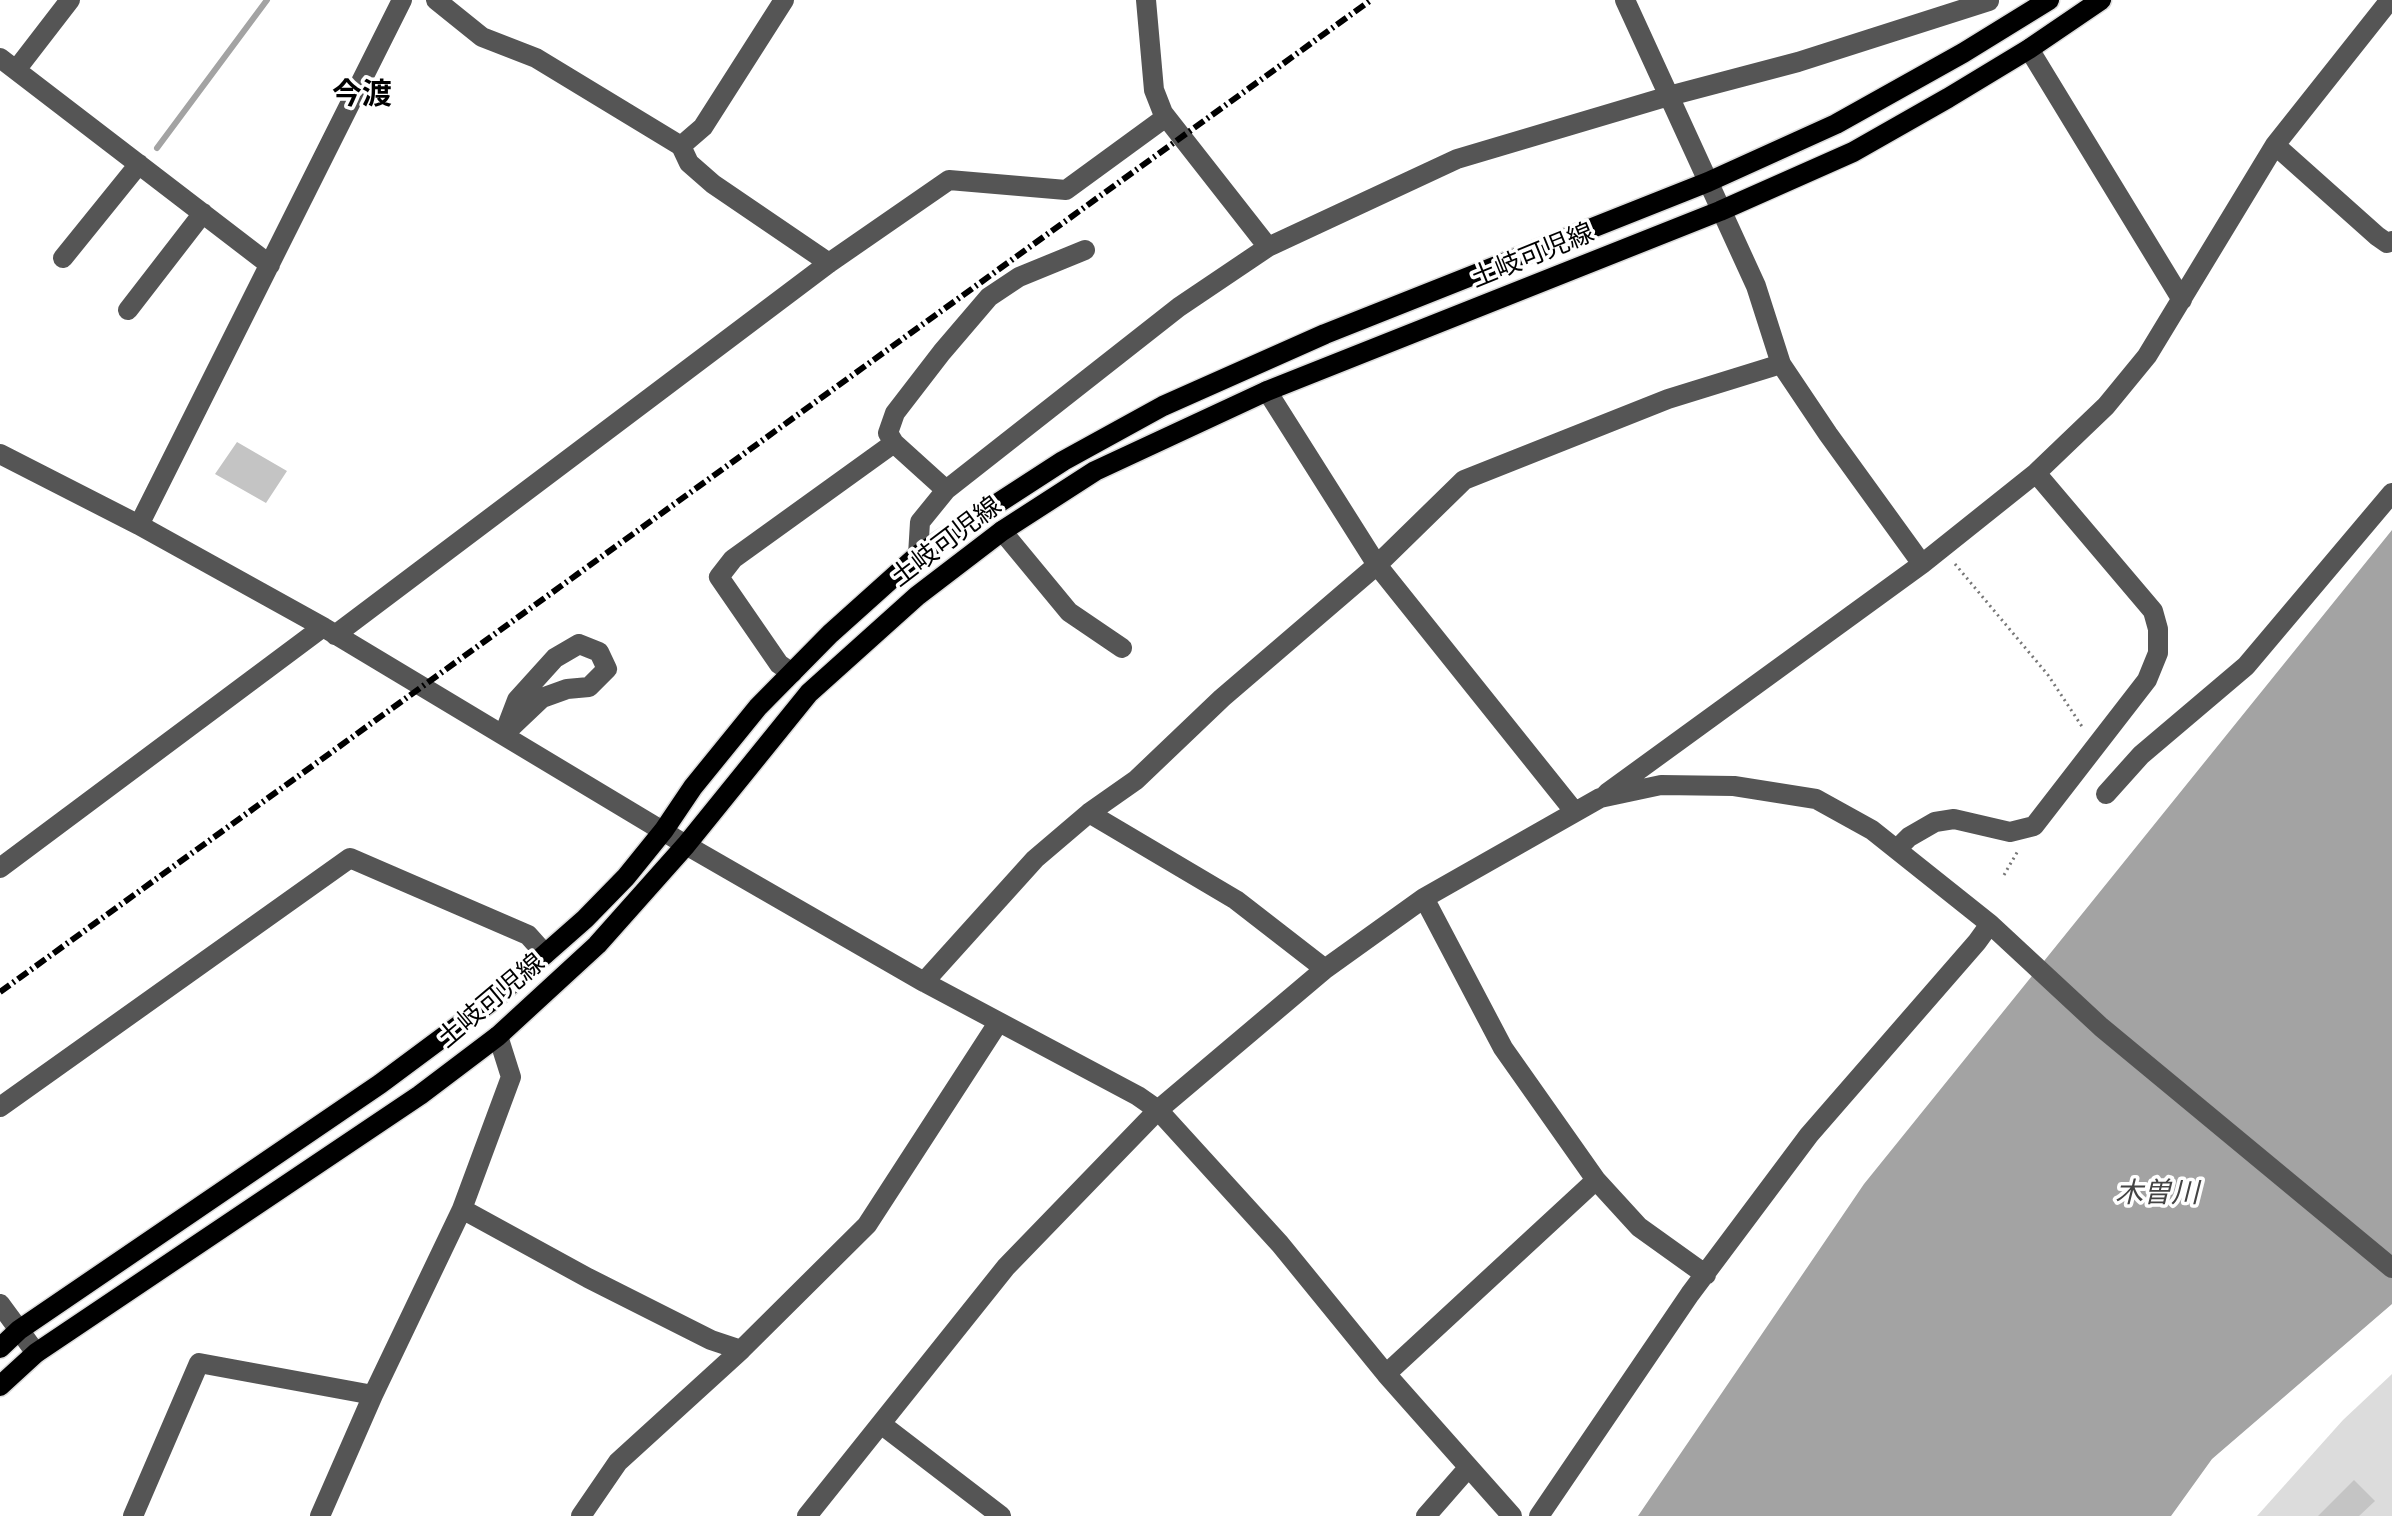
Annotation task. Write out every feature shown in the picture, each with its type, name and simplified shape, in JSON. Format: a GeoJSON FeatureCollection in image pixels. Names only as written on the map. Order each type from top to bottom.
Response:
{"type":"FeatureCollection","features":[{"type":"Feature","properties":{"kind":"main road","name":"土岐可児線"},"geometry":{"type":"LineString","coordinates":[[0,1348],[19,1330],[380,1084],[493,1000],[626,877],[702,775],[758,707],[830,634],[918,555],[1063,461],[1163,406],[1325,334],[1708,182],[1836,124],[1963,53],[2049,0]]}},
{"type":"Feature","properties":{"kind":"main road","name":"土岐可児線"},"geometry":{"type":"LineString","coordinates":[[0,1386],[36,1353],[420,1095],[498,1036],[597,945],[686,845],[809,693],[917,596],[1002,531],[1095,471],[1267,391],[1720,211],[1853,152],[2029,49],[2101,0]]}},
{"type":"Feature","properties":{"kind":"street"},"geometry":{"type":"LineString","coordinates":[[70,0],[8,64],[270,265]]}},
{"type":"Feature","properties":{"kind":"street"},"geometry":{"type":"LineString","coordinates":[[139,525],[402,0]]}},
{"type":"Feature","properties":{"kind":"street"},"geometry":{"type":"LineString","coordinates":[[436,0],[482,37],[536,58],[681,146],[689,163],[713,184],[829,263]]}},
{"type":"Feature","properties":{"kind":"street"},"geometry":{"type":"LineString","coordinates":[[681,146],[703,127],[784,0]]}},
{"type":"Feature","properties":{"kind":"street"},"geometry":{"type":"LineString","coordinates":[[1146,0],[1154,90],[1166,117],[1268,247]]}},
{"type":"Feature","properties":{"kind":"street"},"geometry":{"type":"LineString","coordinates":[[1625,0],[1756,286],[1781,364],[1922,564]]}},
{"type":"Feature","properties":{"kind":"street"},"geometry":{"type":"LineString","coordinates":[[918,555],[920,522],[946,490],[1179,307],[1268,247],[1457,159],[1669,96],[1798,62],[1989,0]]}},
{"type":"Feature","properties":{"kind":"street"},"geometry":{"type":"LineString","coordinates":[[807,1516],[1006,1267],[1158,1110],[1325,969],[1424,898],[1600,798],[1922,564],[2036,473],[2106,406],[2147,356],[2275,145],[2390,0]]}},
{"type":"Feature","properties":{"kind":"street"},"geometry":{"type":"LineString","coordinates":[[2029,49],[2182,300]]}},
{"type":"Feature","properties":{"kind":"street"},"geometry":{"type":"LineString","coordinates":[[0,868],[329,631],[829,263],[949,180],[1066,190],[1166,117]]}},
{"type":"Feature","properties":{"kind":"street"},"geometry":{"type":"LineString","coordinates":[[2275,145],[2377,236],[2387,243],[2392,241]]}},
{"type":"Feature","properties":{"kind":"street"},"geometry":{"type":"LineString","coordinates":[[63,258],[139,164]]}},
{"type":"Feature","properties":{"kind":"street"},"geometry":{"type":"LineString","coordinates":[[128,310],[203,213]]}},
{"type":"Feature","properties":{"kind":"street"},"geometry":{"type":"LineString","coordinates":[[946,490],[894,443],[888,433],[895,413],[989,297],[1019,277],[1085,250]]}},
{"type":"Feature","properties":{"kind":"street"},"geometry":{"type":"LineString","coordinates":[[924,982],[1017,877],[1089,813],[1136,780],[1222,698],[1377,565],[1464,480],[1668,399],[1781,364]]}},
{"type":"Feature","properties":{"kind":"street"},"geometry":{"type":"LineString","coordinates":[[1267,391],[1377,565],[1574,811]]}},
{"type":"Feature","properties":{"kind":"street"},"geometry":{"type":"LineString","coordinates":[[792,673],[779,664],[719,577],[733,559],[894,443]]}},
{"type":"Feature","properties":{"kind":"street"},"geometry":{"type":"LineString","coordinates":[[0,454],[139,525],[329,631],[686,845],[924,982],[1138,1096],[1158,1110],[1280,1244],[1386,1374],[1512,1516]]}},
{"type":"Feature","properties":{"kind":"street"},"geometry":{"type":"LineString","coordinates":[[1897,849],[1909,837],[1935,822],[1954,819],[2010,832],[2034,826],[2147,680],[2158,653],[2158,629],[2153,611],[2036,473]]}},
{"type":"Feature","properties":{"kind":"street"},"geometry":{"type":"LineString","coordinates":[[2106,794],[2141,755],[2246,666],[2392,493]]}},
{"type":"Feature","properties":{"kind":"street"},"geometry":{"type":"LineString","coordinates":[[1002,531],[1069,612],[1122,648]]}},
{"type":"Feature","properties":{"kind":"street"},"geometry":{"type":"LineString","coordinates":[[579,644],[599,652],[607,669],[589,687],[567,689],[542,698],[504,734],[517,700],[555,658],[579,644]]}},
{"type":"Feature","properties":{"kind":"street"},"geometry":{"type":"LineString","coordinates":[[555,658],[558,677],[567,689]]}},
{"type":"Feature","properties":{"kind":"street"},"geometry":{"type":"LineString","coordinates":[[1600,798],[1661,785],[1734,786],[1816,799],[1872,830],[1990,924],[2101,1027],[2392,1268]]}},
{"type":"Feature","properties":{"kind":"street"},"geometry":{"type":"LineString","coordinates":[[1089,813],[1236,900],[1325,969]]}},
{"type":"Feature","properties":{"kind":"street"},"geometry":{"type":"LineString","coordinates":[[0,1107],[350,858],[528,935],[545,954]]}},
{"type":"Feature","properties":{"kind":"street"},"geometry":{"type":"LineString","coordinates":[[1424,898],[1503,1048],[1596,1180],[1639,1227],[1706,1275]]}},
{"type":"Feature","properties":{"kind":"street"},"geometry":{"type":"LineString","coordinates":[[1539,1516],[1690,1294],[1809,1135],[1990,924]]}},
{"type":"Feature","properties":{"kind":"street"},"geometry":{"type":"LineString","coordinates":[[581,1516],[618,1462],[741,1350],[867,1225],[998,1023]]}},
{"type":"Feature","properties":{"kind":"street"},"geometry":{"type":"LineString","coordinates":[[320,1516],[373,1395],[462,1209],[511,1077],[498,1036]]}},
{"type":"Feature","properties":{"kind":"street"},"geometry":{"type":"LineString","coordinates":[[1386,1374],[1596,1180]]}},
{"type":"Feature","properties":{"kind":"street"},"geometry":{"type":"LineString","coordinates":[[462,1209],[588,1278],[711,1340],[741,1350]]}},
{"type":"Feature","properties":{"kind":"street"},"geometry":{"type":"LineString","coordinates":[[0,1304],[36,1353]]}},
{"type":"Feature","properties":{"kind":"street"},"geometry":{"type":"LineString","coordinates":[[133,1516],[199,1363],[373,1395]]}},
{"type":"Feature","properties":{"kind":"street"},"geometry":{"type":"LineString","coordinates":[[881,1424],[1001,1516]]}},
{"type":"Feature","properties":{"kind":"street"},"geometry":{"type":"LineString","coordinates":[[1426,1516],[1468,1468]]}},
{"type":"Feature","properties":{"kind":"path"},"geometry":{"type":"LineString","coordinates":[[1942,548],[2048,675],[2094,750]]}},
{"type":"Feature","properties":{"kind":"shaded area"},"geometry":{"type":"Polygon","coordinates":[[[2392,1374],[2392,1516],[2257,1516],[2343,1420],[2392,1374]]]}},
{"type":"Feature","properties":{"kind":"water","name":"木曽川"},"geometry":{"type":"Polygon","coordinates":[[[2392,530],[2392,1304],[2212,1459],[2171,1516],[1638,1516],[1864,1184],[2392,530]]]}},
{"type":"Feature","properties":{"kind":"building"},"geometry":{"type":"Polygon","coordinates":[[[237,442],[287,471],[266,503],[215,474],[237,442]]]}},
{"type":"Feature","properties":{"kind":"building"},"geometry":{"type":"Polygon","coordinates":[[[2354,1480],[2375,1501],[2359,1516],[2318,1516],[2354,1480]]]}},
{"type":"Feature","properties":{"kind":"waterway"},"geometry":{"type":"LineString","coordinates":[[157,148],[267,0]]}},
{"type":"Feature","properties":{"kind":"railway"},"geometry":{"type":"LineString","coordinates":[[0,992],[1371,0]]}},
{"type":"Feature","properties":{"kind":"district","name":"今渡"},"geometry":{"type":"Point","coordinates":[362,96]}}]}
